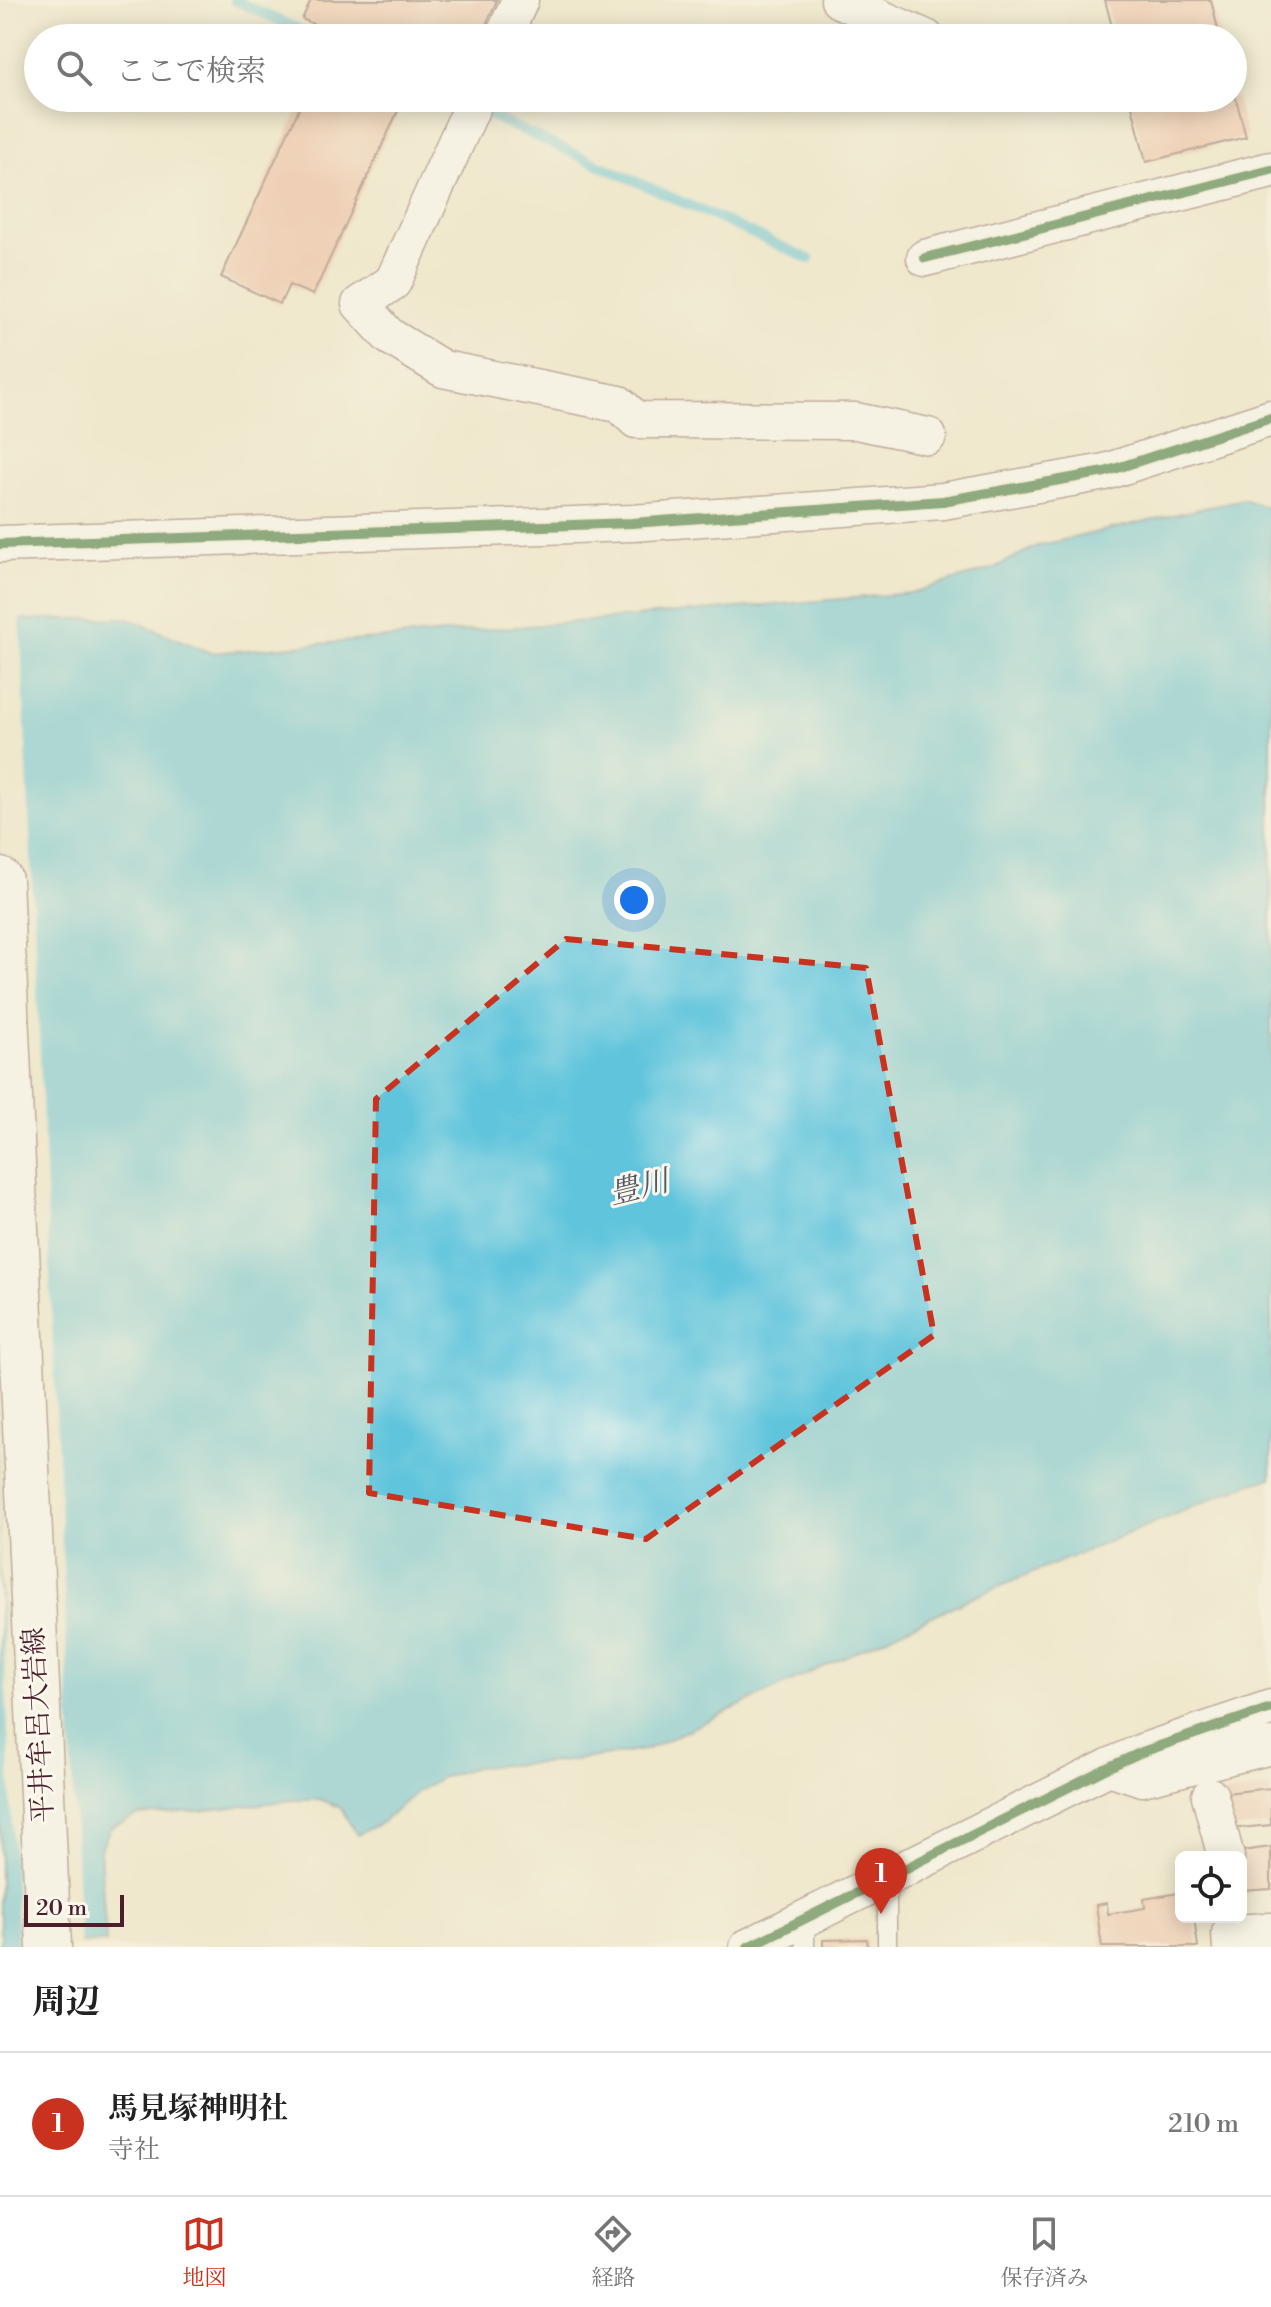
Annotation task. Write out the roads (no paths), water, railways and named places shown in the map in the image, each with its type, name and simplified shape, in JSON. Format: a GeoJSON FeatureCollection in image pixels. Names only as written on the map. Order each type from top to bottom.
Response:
{"type":"FeatureCollection","features":[{"type":"Feature","properties":{"kind":"main road","name":"平井牟呂大岩線"},"geometry":{"type":"LineString","coordinates":[[0,880],[49,1947]]}},
{"type":"Feature","properties":{"kind":"street"},"geometry":{"type":"LineString","coordinates":[[509,24],[520,0]]}},
{"type":"Feature","properties":{"kind":"street"},"geometry":{"type":"LineString","coordinates":[[839,0],[894,24]]}},
{"type":"Feature","properties":{"kind":"street"},"geometry":{"type":"LineString","coordinates":[[470,112],[393,282],[360,304],[389,336],[443,369],[619,404],[636,420],[856,421],[928,436]]}},
{"type":"Feature","properties":{"kind":"street"},"geometry":{"type":"LineString","coordinates":[[925,258],[1271,170]]}},
{"type":"Feature","properties":{"kind":"street"},"geometry":{"type":"LineString","coordinates":[[0,544],[632,523],[943,501],[1105,472],[1271,418]]}},
{"type":"Feature","properties":{"kind":"street"},"geometry":{"type":"LineString","coordinates":[[748,1947],[805,1932],[887,1877],[1109,1767],[1142,1752],[1271,1708]]}},
{"type":"Feature","properties":{"kind":"street"},"geometry":{"type":"LineString","coordinates":[[1109,1767],[1142,1778],[1271,1746]]}},
{"type":"Feature","properties":{"kind":"street"},"geometry":{"type":"LineString","coordinates":[[1210,1796],[1224,1851]]}},
{"type":"Feature","properties":{"kind":"street"},"geometry":{"type":"LineString","coordinates":[[1230,1932],[1271,1931]]}},
{"type":"Feature","properties":{"kind":"lane"},"geometry":{"type":"LineString","coordinates":[[887,1877],[887,1947]]}},
{"type":"Feature","properties":{"kind":"water","name":"豊川"},"geometry":{"type":"Polygon","coordinates":[[[1243,499],[1271,509],[1271,1478],[1248,1484],[962,1602],[645,1750],[560,1762],[475,1767],[442,1777],[415,1793],[383,1822],[357,1835],[340,1807],[322,1800],[139,1815],[110,1828],[100,1850],[106,1942],[0,1946],[0,620],[127,618],[211,653],[911,593],[992,569],[1037,546],[1243,499]]]}},
{"type":"Feature","properties":{"kind":"waterway"},"geometry":{"type":"LineString","coordinates":[[234,0],[287,24]]}},
{"type":"Feature","properties":{"kind":"waterway"},"geometry":{"type":"LineString","coordinates":[[486,114],[809,259]]}},
{"type":"Feature","properties":{"kind":"place","name":"馬見塚神明社"},"geometry":{"type":"Point","coordinates":[881,1914]}}]}
